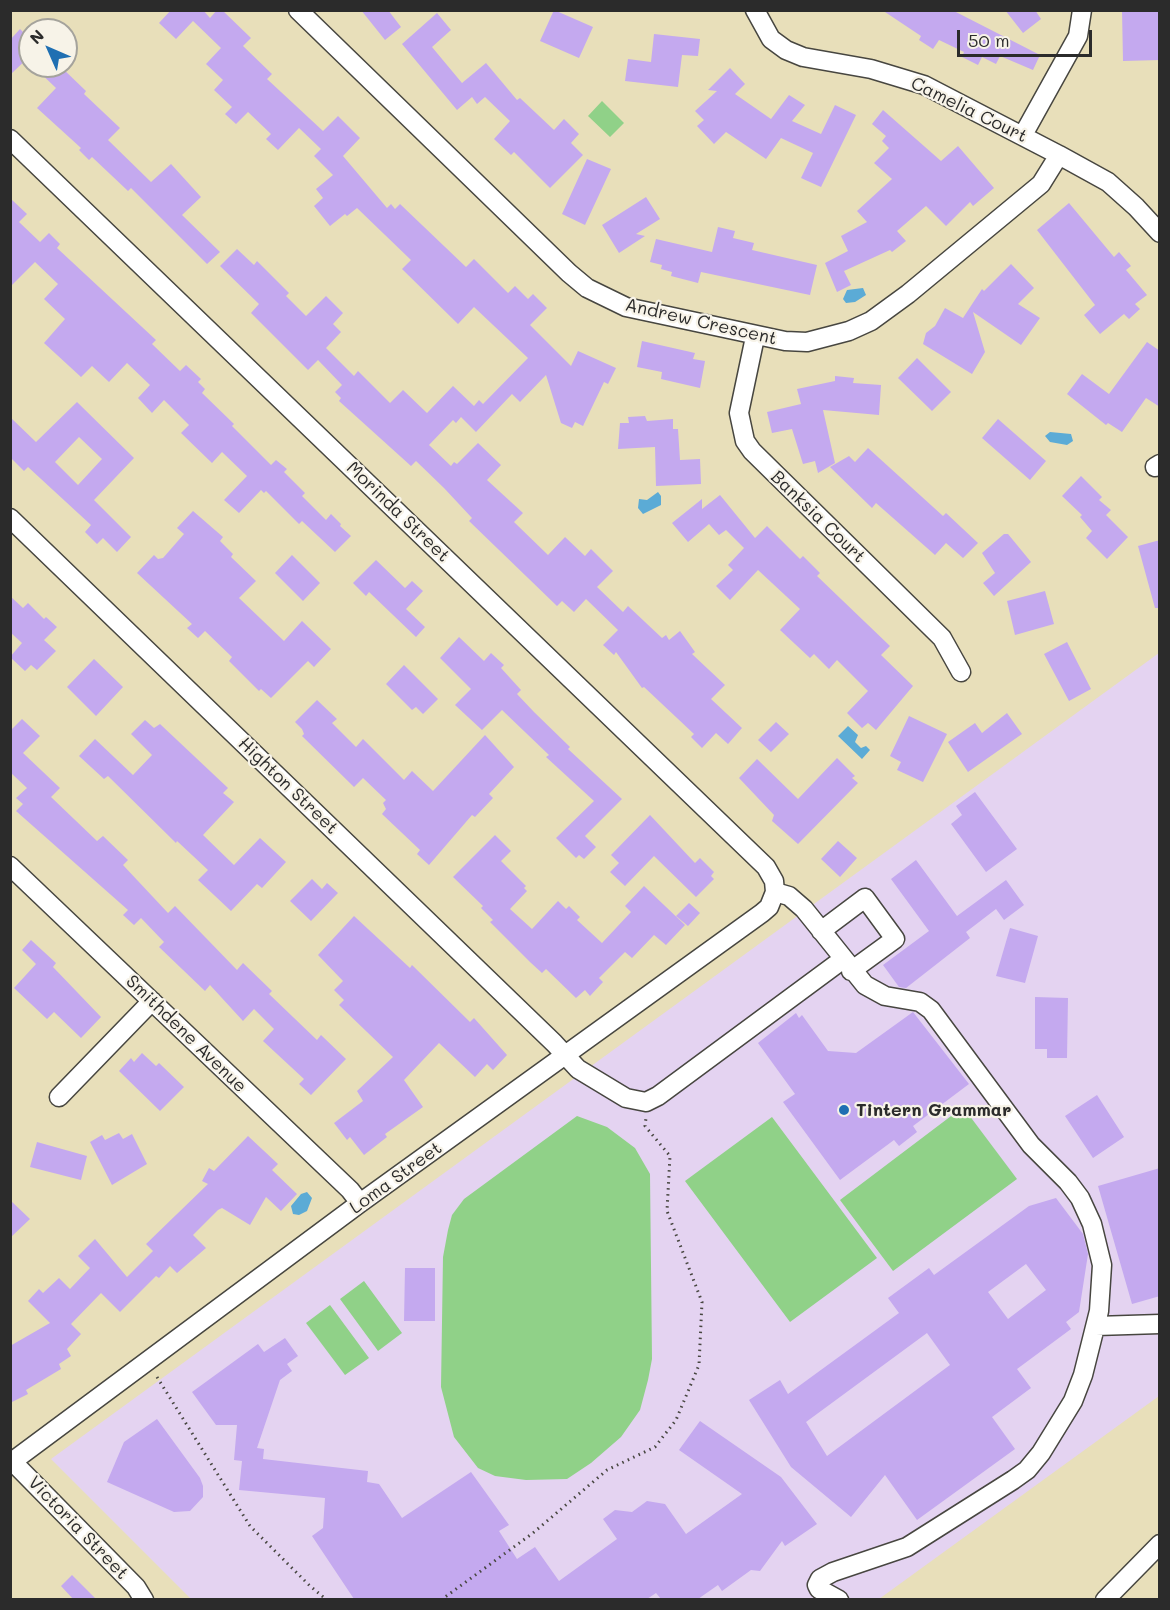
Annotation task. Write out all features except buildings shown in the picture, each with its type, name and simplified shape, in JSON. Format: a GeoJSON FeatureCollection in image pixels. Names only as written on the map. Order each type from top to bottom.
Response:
{"type":"FeatureCollection","features":[{"type":"Feature","properties":{"kind":"street","name":"Andrew Crescent"},"geometry":{"type":"LineString","coordinates":[[298,10],[587,288],[626,307],[755,337],[807,342],[827,339],[871,321],[908,294],[1041,184],[1059,155]]}},
{"type":"Feature","properties":{"kind":"street","name":"Camelia Court"},"geometry":{"type":"LineString","coordinates":[[754,10],[766,32],[786,50],[803,57],[871,69],[924,85],[1059,155]]}},
{"type":"Feature","properties":{"kind":"street"},"geometry":{"type":"LineString","coordinates":[[1023,135],[1078,36],[1082,10]]}},
{"type":"Feature","properties":{"kind":"street","name":"Morinda Street"},"geometry":{"type":"LineString","coordinates":[[10,139],[766,867],[774,881],[775,892]]}},
{"type":"Feature","properties":{"kind":"street"},"geometry":{"type":"LineString","coordinates":[[1059,155],[1108,182],[1160,233]]}},
{"type":"Feature","properties":{"kind":"street","name":"Banksia Court"},"geometry":{"type":"LineString","coordinates":[[755,337],[739,413],[745,441],[752,451],[942,638],[960,672]]}},
{"type":"Feature","properties":{"kind":"street","name":"Highton Street"},"geometry":{"type":"LineString","coordinates":[[10,518],[586,1075],[626,1098],[646,1102]]}},
{"type":"Feature","properties":{"kind":"street","name":"Smithdene Avenue"},"geometry":{"type":"LineString","coordinates":[[10,866],[350,1190],[360,1203]]}},
{"type":"Feature","properties":{"kind":"street"},"geometry":{"type":"LineString","coordinates":[[775,892],[789,896],[801,906],[847,965],[874,993],[920,1002],[931,1010],[1024,1136],[1080,1198],[1092,1224],[1102,1265],[1096,1326],[1083,1375],[1073,1401],[1041,1454],[1027,1470],[907,1547],[833,1572],[820,1580],[817,1586],[819,1589],[839,1599]]}},
{"type":"Feature","properties":{"kind":"street","name":"Loma Street"},"geometry":{"type":"LineString","coordinates":[[12,1460],[360,1203],[762,913],[769,907],[775,892]]}},
{"type":"Feature","properties":{"kind":"street"},"geometry":{"type":"LineString","coordinates":[[646,1102],[847,965],[895,939],[865,898],[821,931]]}},
{"type":"Feature","properties":{"kind":"street"},"geometry":{"type":"LineString","coordinates":[[59,1097],[152,1001]]}},
{"type":"Feature","properties":{"kind":"street"},"geometry":{"type":"LineString","coordinates":[[1096,1326],[1160,1323]]}},
{"type":"Feature","properties":{"kind":"street","name":"Victoria Street"},"geometry":{"type":"LineString","coordinates":[[12,1460],[136,1587],[144,1599]]}},
{"type":"Feature","properties":{"kind":"street"},"geometry":{"type":"LineString","coordinates":[[1112,1597],[1160,1544]]}},
{"type":"Feature","properties":{"kind":"path"},"geometry":{"type":"LineString","coordinates":[[441,1599],[533,1533],[607,1470],[655,1447],[676,1420],[681,1409],[699,1365],[702,1302],[667,1211],[670,1156],[645,1126],[646,1102]]}},
{"type":"Feature","properties":{"kind":"path"},"geometry":{"type":"LineString","coordinates":[[157,1377],[250,1526],[310,1586],[327,1599]]}},
{"type":"Feature","properties":{"kind":"shaded area","name":"Tintern Grammar"},"geometry":{"type":"Polygon","coordinates":[[[1159,653],[1159,1396],[879,1599],[191,1599],[51,1459],[1159,653]]]}},
{"type":"Feature","properties":{"kind":"green space"},"geometry":{"type":"Polygon","coordinates":[[[602,101],[624,123],[610,137],[588,116],[602,101]]]}},
{"type":"Feature","properties":{"kind":"green space"},"geometry":{"type":"Polygon","coordinates":[[[963,1107],[1017,1179],[893,1271],[840,1200],[963,1107]]]}},
{"type":"Feature","properties":{"kind":"green space"},"geometry":{"type":"Polygon","coordinates":[[[577,1116],[607,1127],[635,1148],[650,1174],[652,1359],[648,1380],[640,1410],[621,1437],[591,1463],[567,1479],[526,1480],[495,1476],[478,1468],[454,1437],[441,1387],[443,1257],[448,1230],[452,1215],[464,1199],[577,1116]]]}},
{"type":"Feature","properties":{"kind":"green space"},"geometry":{"type":"Polygon","coordinates":[[[772,1117],[877,1258],[790,1322],[685,1181],[772,1117]]]}},
{"type":"Feature","properties":{"kind":"green space"},"geometry":{"type":"Polygon","coordinates":[[[364,1281],[402,1333],[378,1351],[340,1299],[364,1281]]]}},
{"type":"Feature","properties":{"kind":"green space"},"geometry":{"type":"Polygon","coordinates":[[[330,1305],[369,1358],[345,1375],[306,1323],[330,1305]]]}},
{"type":"Feature","properties":{"kind":"water"},"geometry":{"type":"Polygon","coordinates":[[[863,288],[866,295],[855,302],[846,303],[843,299],[847,290],[863,288]]]}},
{"type":"Feature","properties":{"kind":"water"},"geometry":{"type":"Polygon","coordinates":[[[1050,432],[1071,434],[1073,441],[1067,445],[1050,442],[1045,436],[1050,432]]]}},
{"type":"Feature","properties":{"kind":"water"},"geometry":{"type":"Polygon","coordinates":[[[658,492],[661,496],[661,505],[643,514],[638,508],[639,499],[647,500],[658,492]]]}},
{"type":"Feature","properties":{"kind":"water"},"geometry":{"type":"Polygon","coordinates":[[[848,726],[858,735],[855,742],[861,748],[866,746],[870,750],[862,759],[838,736],[848,726]]]}},
{"type":"Feature","properties":{"kind":"water"},"geometry":{"type":"Polygon","coordinates":[[[307,1192],[312,1198],[307,1211],[299,1215],[293,1214],[291,1206],[301,1194],[307,1192]]]}},
{"type":"Feature","properties":{"kind":"place","name":"Tintern Grammar"},"geometry":{"type":"Point","coordinates":[844,1110]}}]}
